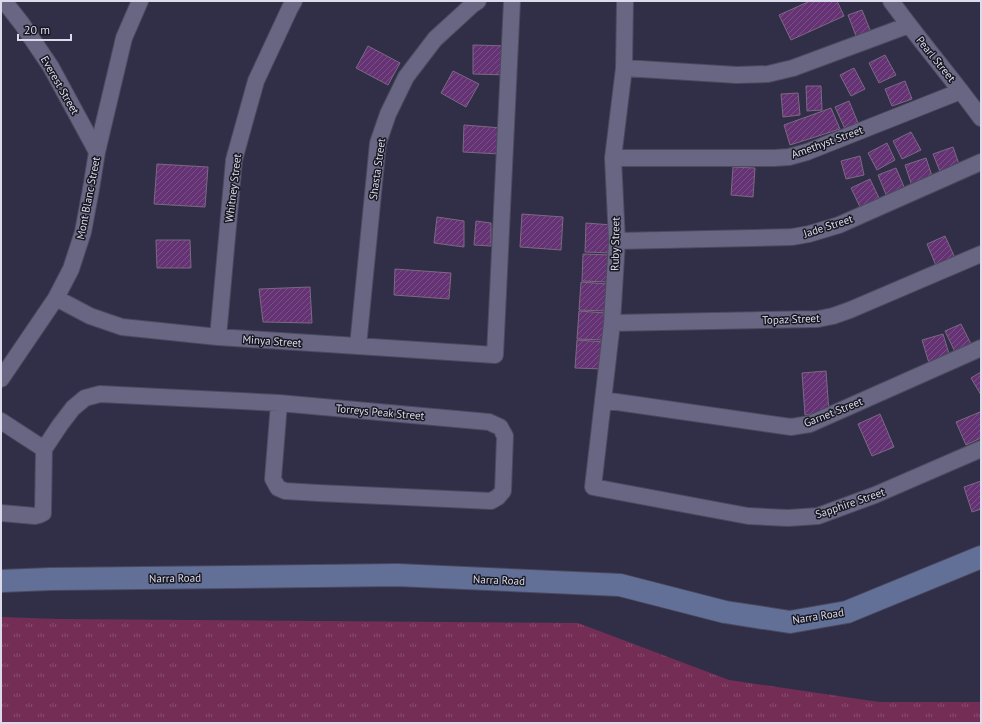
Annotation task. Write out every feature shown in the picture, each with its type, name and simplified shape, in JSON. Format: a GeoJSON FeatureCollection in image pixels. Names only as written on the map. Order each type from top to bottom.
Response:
{"type":"FeatureCollection","features":[{"type":"Feature","properties":{"kind":"street","name":"Everest Street"},"geometry":{"type":"LineString","coordinates":[[4,1],[22,24],[51,67],[97,152]]}},
{"type":"Feature","properties":{"kind":"street","name":"Mont Blanc Street"},"geometry":{"type":"LineString","coordinates":[[1,379],[56,298],[71,269],[83,232],[92,189],[97,152],[124,38],[140,1]]}},
{"type":"Feature","properties":{"kind":"street","name":"Whitney Street"},"geometry":{"type":"LineString","coordinates":[[218,337],[234,160],[256,81],[294,1]]}},
{"type":"Feature","properties":{"kind":"street","name":"Shasta Street"},"geometry":{"type":"LineString","coordinates":[[358,346],[378,143],[388,114],[406,77],[435,39],[478,1]]}},
{"type":"Feature","properties":{"kind":"street","name":"Minya Street"},"geometry":{"type":"LineString","coordinates":[[56,298],[90,316],[122,327],[218,337],[495,355],[512,1]]}},
{"type":"Feature","properties":{"kind":"street","name":"Ruby Street"},"geometry":{"type":"LineString","coordinates":[[593,487],[612,322],[617,240],[613,158],[624,68],[625,1]]}},
{"type":"Feature","properties":{"kind":"street","name":"Pearl Street"},"geometry":{"type":"LineString","coordinates":[[891,1],[981,118]]}},
{"type":"Feature","properties":{"kind":"street"},"geometry":{"type":"LineString","coordinates":[[624,68],[737,75],[768,74],[793,68],[909,25]]}},
{"type":"Feature","properties":{"kind":"street","name":"Amethyst Street"},"geometry":{"type":"LineString","coordinates":[[613,158],[789,157],[807,152],[961,91]]}},
{"type":"Feature","properties":{"kind":"street","name":"Jade Street"},"geometry":{"type":"LineString","coordinates":[[617,240],[792,237],[809,234],[839,224],[981,162]]}},
{"type":"Feature","properties":{"kind":"street","name":"Topaz Street"},"geometry":{"type":"LineString","coordinates":[[612,322],[818,319],[834,316],[850,310],[981,254]]}},
{"type":"Feature","properties":{"kind":"street","name":"Garnet Street"},"geometry":{"type":"LineString","coordinates":[[603,400],[791,427],[810,424],[981,348]]}},
{"type":"Feature","properties":{"kind":"street","name":"Torreys Peak Street"},"geometry":{"type":"LineString","coordinates":[[44,449],[73,408],[85,398],[100,394],[279,403],[489,422],[500,427],[505,436],[502,491],[498,497],[492,500],[318,493],[278,488],[273,479],[279,403]]}},
{"type":"Feature","properties":{"kind":"street"},"geometry":{"type":"LineString","coordinates":[[1,421],[44,449],[43,513],[35,516],[1,513]]}},
{"type":"Feature","properties":{"kind":"street","name":"Sapphire Street"},"geometry":{"type":"LineString","coordinates":[[593,487],[748,516],[788,518],[818,516],[875,495],[981,449]]}},
{"type":"Feature","properties":{"kind":"street","name":"Narra Road"},"geometry":{"type":"LineString","coordinates":[[1,581],[51,579],[397,575],[620,585],[725,612],[790,622],[847,612],[981,557]]}},
{"type":"Feature","properties":{"kind":"green space"},"geometry":{"type":"Polygon","coordinates":[[[1,617],[57,619],[578,623],[729,680],[879,702],[981,702],[981,723],[1,723],[1,617]]]}},
{"type":"Feature","properties":{"kind":"building"},"geometry":{"type":"Polygon","coordinates":[[[810,1],[837,1],[844,16],[791,40],[779,15],[810,1]]]}},
{"type":"Feature","properties":{"kind":"building"},"geometry":{"type":"Polygon","coordinates":[[[862,10],[872,35],[858,41],[848,15],[862,10]]]}},
{"type":"Feature","properties":{"kind":"building"},"geometry":{"type":"Polygon","coordinates":[[[473,45],[509,46],[508,75],[473,74],[473,45]]]}},
{"type":"Feature","properties":{"kind":"building"},"geometry":{"type":"Polygon","coordinates":[[[368,46],[400,63],[388,85],[356,68],[368,46]]]}},
{"type":"Feature","properties":{"kind":"building"},"geometry":{"type":"Polygon","coordinates":[[[885,55],[896,75],[879,83],[869,63],[885,55]]]}},
{"type":"Feature","properties":{"kind":"building"},"geometry":{"type":"Polygon","coordinates":[[[854,68],[865,89],[851,96],[840,75],[854,68]]]}},
{"type":"Feature","properties":{"kind":"building"},"geometry":{"type":"Polygon","coordinates":[[[453,71],[479,84],[466,107],[441,93],[453,71]]]}},
{"type":"Feature","properties":{"kind":"building"},"geometry":{"type":"Polygon","coordinates":[[[905,81],[912,99],[892,106],[885,89],[905,81]]]}},
{"type":"Feature","properties":{"kind":"building"},"geometry":{"type":"Polygon","coordinates":[[[806,86],[821,86],[822,110],[807,111],[806,86]]]}},
{"type":"Feature","properties":{"kind":"building"},"geometry":{"type":"Polygon","coordinates":[[[798,93],[800,115],[783,117],[781,94],[798,93]]]}},
{"type":"Feature","properties":{"kind":"building"},"geometry":{"type":"Polygon","coordinates":[[[849,101],[858,123],[845,129],[835,107],[849,101]]]}},
{"type":"Feature","properties":{"kind":"building"},"geometry":{"type":"Polygon","coordinates":[[[831,108],[840,129],[790,145],[784,125],[831,108]]]}},
{"type":"Feature","properties":{"kind":"building"},"geometry":{"type":"Polygon","coordinates":[[[464,125],[502,128],[500,154],[463,152],[464,125]]]}},
{"type":"Feature","properties":{"kind":"building"},"geometry":{"type":"Polygon","coordinates":[[[911,132],[921,150],[902,159],[893,141],[911,132]]]}},
{"type":"Feature","properties":{"kind":"building"},"geometry":{"type":"Polygon","coordinates":[[[887,143],[895,160],[877,170],[868,153],[887,143]]]}},
{"type":"Feature","properties":{"kind":"building"},"geometry":{"type":"Polygon","coordinates":[[[953,147],[960,167],[941,174],[933,154],[953,147]]]}},
{"type":"Feature","properties":{"kind":"building"},"geometry":{"type":"Polygon","coordinates":[[[860,156],[864,175],[846,179],[841,161],[860,156]]]}},
{"type":"Feature","properties":{"kind":"building"},"geometry":{"type":"Polygon","coordinates":[[[926,158],[933,179],[912,186],[905,165],[926,158]]]}},
{"type":"Feature","properties":{"kind":"building"},"geometry":{"type":"Polygon","coordinates":[[[157,164],[208,167],[205,207],[154,204],[157,164]]]}},
{"type":"Feature","properties":{"kind":"building"},"geometry":{"type":"Polygon","coordinates":[[[733,167],[755,168],[753,197],[731,195],[733,167]]]}},
{"type":"Feature","properties":{"kind":"building"},"geometry":{"type":"Polygon","coordinates":[[[896,168],[905,189],[887,197],[878,175],[896,168]]]}},
{"type":"Feature","properties":{"kind":"building"},"geometry":{"type":"Polygon","coordinates":[[[870,179],[880,200],[861,209],[851,188],[870,179]]]}},
{"type":"Feature","properties":{"kind":"building"},"geometry":{"type":"Polygon","coordinates":[[[522,214],[563,217],[561,250],[520,247],[522,214]]]}},
{"type":"Feature","properties":{"kind":"building"},"geometry":{"type":"Polygon","coordinates":[[[437,217],[464,221],[464,247],[434,243],[437,217]]]}},
{"type":"Feature","properties":{"kind":"building"},"geometry":{"type":"Polygon","coordinates":[[[476,221],[491,223],[491,246],[474,245],[476,221]]]}},
{"type":"Feature","properties":{"kind":"building"},"geometry":{"type":"Polygon","coordinates":[[[586,223],[612,225],[611,253],[585,252],[586,223]]]}},
{"type":"Feature","properties":{"kind":"building"},"geometry":{"type":"Polygon","coordinates":[[[945,236],[956,260],[937,268],[927,244],[945,236]]]}},
{"type":"Feature","properties":{"kind":"building"},"geometry":{"type":"Polygon","coordinates":[[[156,240],[190,240],[191,268],[157,268],[156,240]]]}},
{"type":"Feature","properties":{"kind":"building"},"geometry":{"type":"Polygon","coordinates":[[[583,254],[611,255],[609,282],[582,281],[583,254]]]}},
{"type":"Feature","properties":{"kind":"building"},"geometry":{"type":"Polygon","coordinates":[[[395,269],[451,273],[449,299],[394,295],[395,269]]]}},
{"type":"Feature","properties":{"kind":"building"},"geometry":{"type":"Polygon","coordinates":[[[581,282],[608,284],[606,311],[579,310],[581,282]]]}},
{"type":"Feature","properties":{"kind":"building"},"geometry":{"type":"Polygon","coordinates":[[[310,287],[312,323],[263,322],[259,289],[310,287]]]}},
{"type":"Feature","properties":{"kind":"building"},"geometry":{"type":"Polygon","coordinates":[[[579,311],[606,313],[604,340],[577,339],[579,311]]]}},
{"type":"Feature","properties":{"kind":"building"},"geometry":{"type":"Polygon","coordinates":[[[961,324],[972,346],[956,354],[945,331],[961,324]]]}},
{"type":"Feature","properties":{"kind":"building"},"geometry":{"type":"Polygon","coordinates":[[[943,334],[950,357],[929,363],[922,340],[943,334]]]}},
{"type":"Feature","properties":{"kind":"building"},"geometry":{"type":"Polygon","coordinates":[[[577,340],[605,342],[603,369],[575,368],[577,340]]]}},
{"type":"Feature","properties":{"kind":"building"},"geometry":{"type":"Polygon","coordinates":[[[826,371],[829,413],[805,415],[802,373],[826,371]]]}},
{"type":"Feature","properties":{"kind":"building"},"geometry":{"type":"Polygon","coordinates":[[[981,372],[981,395],[971,378],[981,372]]]}},
{"type":"Feature","properties":{"kind":"building"},"geometry":{"type":"Polygon","coordinates":[[[980,412],[981,438],[966,445],[956,422],[980,412]]]}},
{"type":"Feature","properties":{"kind":"building"},"geometry":{"type":"Polygon","coordinates":[[[880,414],[894,447],[872,456],[858,424],[880,414]]]}},
{"type":"Feature","properties":{"kind":"building"},"geometry":{"type":"Polygon","coordinates":[[[981,481],[981,509],[972,512],[964,487],[981,481]]]}}]}
